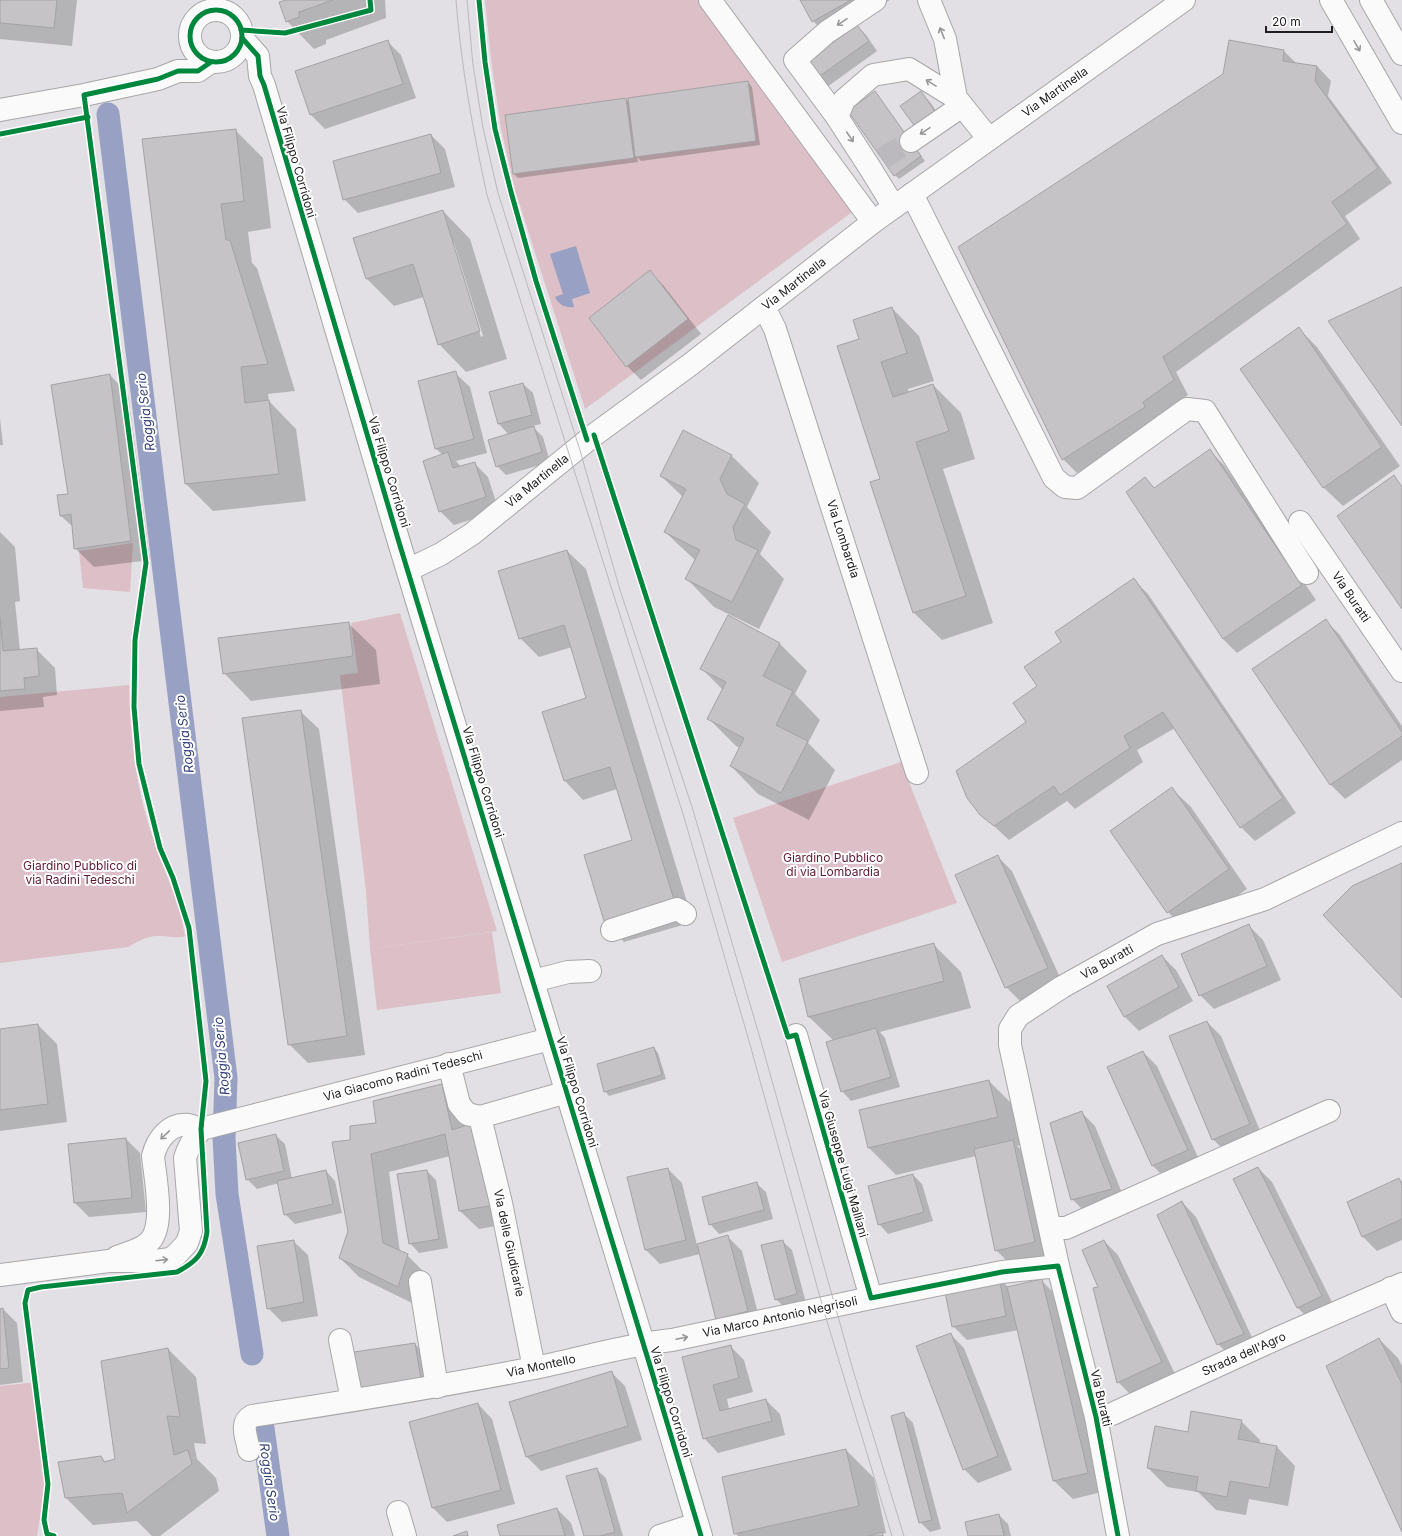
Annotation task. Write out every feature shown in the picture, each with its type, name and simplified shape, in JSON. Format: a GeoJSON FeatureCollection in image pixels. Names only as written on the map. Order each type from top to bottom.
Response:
{"type":"FeatureCollection","features":[{"type":"Feature","properties":{"kind":"main road"},"geometry":{"type":"LineString","coordinates":[[0,110],[84,95],[158,79],[178,71],[198,71],[220,61],[235,54],[240,47],[239,0]]}},
{"type":"Feature","properties":{"kind":"main road"},"geometry":{"type":"LineString","coordinates":[[710,0],[873,222]]}},
{"type":"Feature","properties":{"kind":"main road"},"geometry":{"type":"LineString","coordinates":[[875,0],[827,32],[795,60],[836,117],[876,163],[894,207]]}},
{"type":"Feature","properties":{"kind":"main road"},"geometry":{"type":"LineString","coordinates":[[929,0],[945,39],[959,102]]}},
{"type":"Feature","properties":{"kind":"main road","name":"Via Martinella"},"geometry":{"type":"LineString","coordinates":[[408,570],[441,554],[472,534],[587,440],[691,364],[873,222],[1184,0]]}},
{"type":"Feature","properties":{"kind":"main road"},"geometry":{"type":"LineString","coordinates":[[1331,0],[1402,122]]}},
{"type":"Feature","properties":{"kind":"main road"},"geometry":{"type":"LineString","coordinates":[[1371,0],[1402,54]]}},
{"type":"Feature","properties":{"kind":"main road","name":"Via Filippo Corridoni"},"geometry":{"type":"LineString","coordinates":[[178,71],[183,52],[190,38],[194,21],[210,6],[216,10],[225,11],[232,16],[258,56],[260,76],[699,1530]]}},
{"type":"Feature","properties":{"kind":"main road"},"geometry":{"type":"LineString","coordinates":[[190,38],[196,53],[203,59],[220,61],[242,72],[260,76]]}},
{"type":"Feature","properties":{"kind":"main road"},"geometry":{"type":"LineString","coordinates":[[836,117],[844,100],[873,75],[909,69],[959,102],[989,138]]}},
{"type":"Feature","properties":{"kind":"main road"},"geometry":{"type":"LineString","coordinates":[[910,141],[959,102]]}},
{"type":"Feature","properties":{"kind":"main road"},"geometry":{"type":"LineString","coordinates":[[912,194],[1054,478],[1065,487],[1077,488],[1187,409],[1205,411],[1308,573]]}},
{"type":"Feature","properties":{"kind":"main road","name":"Via Lombardia"},"geometry":{"type":"LineString","coordinates":[[764,307],[775,329],[917,773]]}},
{"type":"Feature","properties":{"kind":"main road","name":"Via Buratti"},"geometry":{"type":"LineString","coordinates":[[1300,522],[1402,671]]}},
{"type":"Feature","properties":{"kind":"main road","name":"Via Buratti"},"geometry":{"type":"LineString","coordinates":[[1118,1536],[1096,1417],[1058,1266],[1051,1228],[1010,1045],[1010,1029],[1018,1016],[1062,987],[1156,934],[1265,899],[1402,833]]}},
{"type":"Feature","properties":{"kind":"main road"},"geometry":{"type":"LineString","coordinates":[[612,930],[677,909],[685,914]]}},
{"type":"Feature","properties":{"kind":"main road"},"geometry":{"type":"LineString","coordinates":[[533,981],[568,972],[590,971]]}},
{"type":"Feature","properties":{"kind":"main road","name":"Via Giuseppe Luigi Malliani"},"geometry":{"type":"LineString","coordinates":[[796,1035],[871,1298]]}},
{"type":"Feature","properties":{"kind":"main road","name":"Via Giacomo Radini Tedeschi"},"geometry":{"type":"LineString","coordinates":[[209,1127],[550,1039]]}},
{"type":"Feature","properties":{"kind":"main road"},"geometry":{"type":"LineString","coordinates":[[449,1064],[459,1104],[467,1114],[480,1117],[567,1092]]}},
{"type":"Feature","properties":{"kind":"main road"},"geometry":{"type":"LineString","coordinates":[[1051,1228],[1066,1228],[1329,1111]]}},
{"type":"Feature","properties":{"kind":"main road","name":"Via delle Giudicarie"},"geometry":{"type":"LineString","coordinates":[[480,1117],[501,1203],[534,1368]]}},
{"type":"Feature","properties":{"kind":"main road"},"geometry":{"type":"LineString","coordinates":[[109,1261],[148,1244],[154,1237],[157,1230],[159,1216],[153,1156],[155,1148],[163,1135],[178,1127],[188,1125],[209,1127]]}},
{"type":"Feature","properties":{"kind":"main road"},"geometry":{"type":"LineString","coordinates":[[0,1275],[109,1261],[155,1261],[170,1259],[176,1255],[187,1243],[191,1231],[185,1158],[189,1146],[209,1127]]}},
{"type":"Feature","properties":{"kind":"main road","name":"Via Marco Antonio Negrisoli"},"geometry":{"type":"LineString","coordinates":[[643,1343],[672,1340],[1002,1272],[1058,1266]]}},
{"type":"Feature","properties":{"kind":"main road"},"geometry":{"type":"LineString","coordinates":[[420,1282],[437,1387]]}},
{"type":"Feature","properties":{"kind":"main road","name":"Strada dell'Agro"},"geometry":{"type":"LineString","coordinates":[[1096,1417],[1112,1414],[1278,1338],[1397,1286],[1402,1312]]}},
{"type":"Feature","properties":{"kind":"main road"},"geometry":{"type":"LineString","coordinates":[[340,1340],[352,1400]]}},
{"type":"Feature","properties":{"kind":"main road","name":"Via Montello"},"geometry":{"type":"LineString","coordinates":[[249,1450],[244,1424],[247,1419],[252,1416],[437,1387],[534,1368],[643,1343]]}},
{"type":"Feature","properties":{"kind":"main road"},"geometry":{"type":"LineString","coordinates":[[398,1512],[405,1536]]}},
{"type":"Feature","properties":{"kind":"main road"},"geometry":{"type":"LineString","coordinates":[[660,1536],[699,1530]]}},
{"type":"Feature","properties":{"kind":"green space"},"geometry":{"type":"Polygon","coordinates":[[[485,0],[722,0],[863,204],[585,409],[515,190],[501,129],[491,59],[485,0]]]}},
{"type":"Feature","properties":{"kind":"green space"},"geometry":{"type":"Polygon","coordinates":[[[133,543],[130,592],[83,588],[79,551],[133,543]]]}},
{"type":"Feature","properties":{"kind":"green space"},"geometry":{"type":"Polygon","coordinates":[[[400,613],[497,931],[370,949],[366,891],[340,675],[358,673],[351,623],[400,613]]]}},
{"type":"Feature","properties":{"kind":"green space","name":"Giardino Pubblico di via Radini Tedeschi"},"geometry":{"type":"Polygon","coordinates":[[[129,685],[131,725],[138,784],[157,850],[179,909],[185,936],[151,936],[128,947],[0,963],[0,697],[129,685]]]}},
{"type":"Feature","properties":{"kind":"green space","name":"Giardino Pubblico di via Lombardia"},"geometry":{"type":"Polygon","coordinates":[[[901,762],[957,903],[782,962],[733,818],[901,762]]]}},
{"type":"Feature","properties":{"kind":"green space"},"geometry":{"type":"Polygon","coordinates":[[[492,932],[501,993],[377,1010],[370,949],[492,932]]]}},
{"type":"Feature","properties":{"kind":"green space"},"geometry":{"type":"Polygon","coordinates":[[[32,1383],[45,1488],[37,1536],[0,1536],[0,1386],[32,1383]]]}},
{"type":"Feature","properties":{"kind":"water"},"geometry":{"type":"Polygon","coordinates":[[[576,246],[590,293],[572,299],[574,307],[568,307],[560,304],[555,297],[563,294],[550,254],[576,246]]]}},
{"type":"Feature","properties":{"kind":"building"},"geometry":{"type":"Polygon","coordinates":[[[0,0],[57,0],[54,28],[0,23],[0,0]]]}},
{"type":"Feature","properties":{"kind":"building"},"geometry":{"type":"Polygon","coordinates":[[[286,0],[333,0],[299,12],[299,17],[286,22],[279,2],[286,0]]]}},
{"type":"Feature","properties":{"kind":"building"},"geometry":{"type":"Polygon","coordinates":[[[800,0],[851,0],[812,22],[800,0]]]}},
{"type":"Feature","properties":{"kind":"building"},"geometry":{"type":"Polygon","coordinates":[[[857,25],[869,41],[817,78],[806,62],[857,25]]]}},
{"type":"Feature","properties":{"kind":"building"},"geometry":{"type":"Polygon","coordinates":[[[388,40],[403,84],[310,115],[295,71],[388,40]]]}},
{"type":"Feature","properties":{"kind":"building"},"geometry":{"type":"Polygon","coordinates":[[[1229,40],[1284,50],[1283,61],[1317,66],[1315,81],[1378,168],[1332,202],[1347,224],[1163,357],[1174,380],[1143,402],[1145,407],[1062,460],[958,247],[1223,74],[1229,40]]]}},
{"type":"Feature","properties":{"kind":"building"},"geometry":{"type":"Polygon","coordinates":[[[748,81],[756,141],[635,157],[628,98],[748,81]]]}},
{"type":"Feature","properties":{"kind":"building"},"geometry":{"type":"Polygon","coordinates":[[[875,91],[921,156],[894,176],[848,111],[875,91]]]}},
{"type":"Feature","properties":{"kind":"building"},"geometry":{"type":"Polygon","coordinates":[[[921,91],[936,113],[916,128],[900,106],[921,91]]]}},
{"type":"Feature","properties":{"kind":"building"},"geometry":{"type":"Polygon","coordinates":[[[626,98],[634,158],[513,174],[505,115],[626,98]]]}},
{"type":"Feature","properties":{"kind":"building"},"geometry":{"type":"Polygon","coordinates":[[[236,129],[244,201],[221,204],[226,240],[230,240],[268,364],[241,367],[245,403],[269,400],[279,474],[185,484],[142,139],[236,129]]]}},
{"type":"Feature","properties":{"kind":"building"},"geometry":{"type":"Polygon","coordinates":[[[431,134],[441,173],[343,200],[333,161],[431,134]]]}},
{"type":"Feature","properties":{"kind":"building"},"geometry":{"type":"Polygon","coordinates":[[[443,210],[480,331],[438,345],[413,264],[366,279],[353,238],[443,210]]]}},
{"type":"Feature","properties":{"kind":"building"},"geometry":{"type":"Polygon","coordinates":[[[650,270],[688,319],[626,367],[589,318],[650,270]]]}},
{"type":"Feature","properties":{"kind":"building"},"geometry":{"type":"Polygon","coordinates":[[[1402,287],[1402,426],[1328,321],[1402,287]]]}},
{"type":"Feature","properties":{"kind":"building"},"geometry":{"type":"Polygon","coordinates":[[[892,307],[907,353],[881,362],[893,397],[933,384],[949,431],[916,442],[966,596],[913,613],[870,482],[880,479],[837,346],[859,339],[853,320],[892,307]]]}},
{"type":"Feature","properties":{"kind":"building"},"geometry":{"type":"Polygon","coordinates":[[[1299,327],[1382,447],[1323,488],[1240,369],[1299,327]]]}},
{"type":"Feature","properties":{"kind":"building"},"geometry":{"type":"Polygon","coordinates":[[[456,371],[474,439],[435,449],[418,381],[456,371]]]}},
{"type":"Feature","properties":{"kind":"building"},"geometry":{"type":"Polygon","coordinates":[[[110,374],[131,541],[74,549],[71,514],[60,516],[57,495],[68,494],[51,385],[110,374]]]}},
{"type":"Feature","properties":{"kind":"building"},"geometry":{"type":"Polygon","coordinates":[[[523,383],[532,415],[498,424],[489,392],[523,383]]]}},
{"type":"Feature","properties":{"kind":"building"},"geometry":{"type":"Polygon","coordinates":[[[534,426],[542,452],[496,467],[488,440],[534,426]]]}},
{"type":"Feature","properties":{"kind":"building"},"geometry":{"type":"Polygon","coordinates":[[[683,430],[732,455],[720,479],[727,494],[745,504],[733,527],[736,540],[758,550],[732,602],[685,579],[700,550],[664,532],[686,489],[660,476],[683,430]]]}},
{"type":"Feature","properties":{"kind":"building"},"geometry":{"type":"Polygon","coordinates":[[[1210,449],[1302,585],[1223,639],[1126,492],[1145,477],[1154,488],[1210,449]]]}},
{"type":"Feature","properties":{"kind":"building"},"geometry":{"type":"Polygon","coordinates":[[[448,452],[453,468],[475,462],[486,497],[439,512],[423,461],[448,452]]]}},
{"type":"Feature","properties":{"kind":"building"},"geometry":{"type":"Polygon","coordinates":[[[1394,475],[1402,487],[1402,609],[1337,516],[1394,475]]]}},
{"type":"Feature","properties":{"kind":"building"},"geometry":{"type":"Polygon","coordinates":[[[567,550],[675,903],[605,924],[584,855],[632,840],[610,767],[564,781],[542,712],[586,698],[564,625],[519,639],[498,571],[567,550]]]}},
{"type":"Feature","properties":{"kind":"building"},"geometry":{"type":"Polygon","coordinates":[[[1134,578],[1283,798],[1240,828],[1163,712],[1124,736],[1130,748],[1060,795],[1054,786],[994,826],[980,815],[967,798],[956,771],[1026,722],[1013,703],[1037,686],[1024,667],[1061,642],[1055,632],[1134,578]]]}},
{"type":"Feature","properties":{"kind":"building"},"geometry":{"type":"Polygon","coordinates":[[[728,615],[780,643],[763,676],[793,691],[776,725],[808,741],[781,793],[730,766],[744,738],[707,719],[726,682],[700,669],[728,615]]]}},
{"type":"Feature","properties":{"kind":"building"},"geometry":{"type":"Polygon","coordinates":[[[0,617],[3,651],[37,648],[39,676],[24,678],[25,689],[0,691],[0,617]]]}},
{"type":"Feature","properties":{"kind":"building"},"geometry":{"type":"Polygon","coordinates":[[[1326,619],[1402,732],[1402,736],[1330,785],[1252,669],[1326,619]]]}},
{"type":"Feature","properties":{"kind":"building"},"geometry":{"type":"Polygon","coordinates":[[[349,622],[353,656],[223,674],[218,638],[349,622]]]}},
{"type":"Feature","properties":{"kind":"building"},"geometry":{"type":"Polygon","coordinates":[[[301,710],[347,1036],[288,1045],[242,718],[301,710]]]}},
{"type":"Feature","properties":{"kind":"building"},"geometry":{"type":"Polygon","coordinates":[[[1172,787],[1229,869],[1167,913],[1110,831],[1172,787]]]}},
{"type":"Feature","properties":{"kind":"building"},"geometry":{"type":"Polygon","coordinates":[[[998,855],[1048,968],[1005,988],[955,875],[998,855]]]}},
{"type":"Feature","properties":{"kind":"building"},"geometry":{"type":"Polygon","coordinates":[[[1402,863],[1402,998],[1323,915],[1352,886],[1402,863]]]}},
{"type":"Feature","properties":{"kind":"building"},"geometry":{"type":"Polygon","coordinates":[[[1249,924],[1267,966],[1199,996],[1181,954],[1249,924]]]}},
{"type":"Feature","properties":{"kind":"building"},"geometry":{"type":"Polygon","coordinates":[[[934,943],[944,981],[808,1017],[799,979],[934,943]]]}},
{"type":"Feature","properties":{"kind":"building"},"geometry":{"type":"Polygon","coordinates":[[[1162,955],[1179,987],[1124,1017],[1107,986],[1162,955]]]}},
{"type":"Feature","properties":{"kind":"building"},"geometry":{"type":"Polygon","coordinates":[[[1207,1021],[1250,1124],[1212,1140],[1169,1036],[1207,1021]]]}},
{"type":"Feature","properties":{"kind":"building"},"geometry":{"type":"Polygon","coordinates":[[[38,1024],[48,1104],[0,1110],[0,1029],[38,1024]]]}},
{"type":"Feature","properties":{"kind":"building"},"geometry":{"type":"Polygon","coordinates":[[[876,1028],[891,1077],[841,1092],[826,1042],[876,1028]]]}},
{"type":"Feature","properties":{"kind":"building"},"geometry":{"type":"Polygon","coordinates":[[[654,1047],[662,1075],[604,1092],[597,1064],[654,1047]]]}},
{"type":"Feature","properties":{"kind":"building"},"geometry":{"type":"Polygon","coordinates":[[[1143,1051],[1188,1150],[1152,1166],[1107,1067],[1143,1051]]]}},
{"type":"Feature","properties":{"kind":"building"},"geometry":{"type":"Polygon","coordinates":[[[989,1080],[998,1117],[868,1148],[859,1110],[989,1080]]]}},
{"type":"Feature","properties":{"kind":"building"},"geometry":{"type":"Polygon","coordinates":[[[442,1084],[452,1130],[476,1122],[495,1205],[459,1211],[445,1134],[371,1154],[383,1243],[408,1254],[398,1287],[339,1258],[348,1231],[332,1142],[350,1140],[350,1126],[376,1123],[373,1101],[442,1084]]]}},
{"type":"Feature","properties":{"kind":"building"},"geometry":{"type":"Polygon","coordinates":[[[1082,1111],[1112,1189],[1071,1200],[1050,1123],[1082,1111]]]}},
{"type":"Feature","properties":{"kind":"building"},"geometry":{"type":"Polygon","coordinates":[[[276,1134],[284,1171],[246,1180],[238,1143],[276,1134]]]}},
{"type":"Feature","properties":{"kind":"building"},"geometry":{"type":"Polygon","coordinates":[[[126,1138],[132,1198],[74,1203],[68,1144],[126,1138]]]}},
{"type":"Feature","properties":{"kind":"building"},"geometry":{"type":"Polygon","coordinates":[[[1013,1140],[1035,1242],[995,1251],[974,1149],[1013,1140]]]}},
{"type":"Feature","properties":{"kind":"building"},"geometry":{"type":"Polygon","coordinates":[[[1258,1167],[1322,1296],[1297,1308],[1233,1179],[1258,1167]]]}},
{"type":"Feature","properties":{"kind":"building"},"geometry":{"type":"Polygon","coordinates":[[[668,1168],[686,1240],[645,1250],[627,1177],[668,1168]]]}},
{"type":"Feature","properties":{"kind":"building"},"geometry":{"type":"Polygon","coordinates":[[[326,1170],[333,1204],[284,1215],[277,1181],[326,1170]]]}},
{"type":"Feature","properties":{"kind":"building"},"geometry":{"type":"Polygon","coordinates":[[[427,1170],[439,1239],[409,1244],[397,1174],[427,1170]]]}},
{"type":"Feature","properties":{"kind":"building"},"geometry":{"type":"Polygon","coordinates":[[[913,1174],[924,1212],[878,1225],[868,1186],[913,1174]]]}},
{"type":"Feature","properties":{"kind":"building"},"geometry":{"type":"Polygon","coordinates":[[[1399,1178],[1402,1185],[1402,1219],[1362,1237],[1347,1202],[1399,1178]]]}},
{"type":"Feature","properties":{"kind":"building"},"geometry":{"type":"Polygon","coordinates":[[[757,1182],[764,1210],[709,1225],[702,1197],[757,1182]]]}},
{"type":"Feature","properties":{"kind":"building"},"geometry":{"type":"Polygon","coordinates":[[[1182,1201],[1244,1334],[1217,1345],[1157,1215],[1182,1201]]]}},
{"type":"Feature","properties":{"kind":"building"},"geometry":{"type":"Polygon","coordinates":[[[728,1235],[748,1311],[716,1320],[697,1244],[728,1235]]]}},
{"type":"Feature","properties":{"kind":"building"},"geometry":{"type":"Polygon","coordinates":[[[294,1240],[304,1302],[267,1309],[257,1246],[294,1240]]]}},
{"type":"Feature","properties":{"kind":"building"},"geometry":{"type":"Polygon","coordinates":[[[783,1240],[797,1294],[775,1300],[761,1245],[783,1240]]]}},
{"type":"Feature","properties":{"kind":"building"},"geometry":{"type":"Polygon","coordinates":[[[1104,1240],[1162,1362],[1117,1383],[1093,1288],[1098,1287],[1082,1250],[1104,1240]]]}},
{"type":"Feature","properties":{"kind":"building"},"geometry":{"type":"Polygon","coordinates":[[[999,1276],[1006,1316],[952,1327],[944,1287],[999,1276]]]}},
{"type":"Feature","properties":{"kind":"building"},"geometry":{"type":"Polygon","coordinates":[[[1042,1279],[1088,1473],[1053,1481],[1007,1287],[1042,1279]]]}},
{"type":"Feature","properties":{"kind":"building"},"geometry":{"type":"Polygon","coordinates":[[[3,1308],[9,1368],[0,1369],[0,1309],[3,1308]]]}},
{"type":"Feature","properties":{"kind":"building"},"geometry":{"type":"Polygon","coordinates":[[[951,1333],[998,1456],[963,1470],[916,1346],[951,1333]]]}},
{"type":"Feature","properties":{"kind":"building"},"geometry":{"type":"Polygon","coordinates":[[[1379,1338],[1402,1384],[1402,1532],[1326,1366],[1379,1338]]]}},
{"type":"Feature","properties":{"kind":"building"},"geometry":{"type":"Polygon","coordinates":[[[415,1343],[421,1379],[359,1389],[354,1352],[415,1343]]]}},
{"type":"Feature","properties":{"kind":"building"},"geometry":{"type":"Polygon","coordinates":[[[731,1345],[739,1378],[713,1385],[720,1411],[766,1399],[772,1421],[703,1439],[682,1357],[731,1345]]]}},
{"type":"Feature","properties":{"kind":"building"},"geometry":{"type":"Polygon","coordinates":[[[168,1348],[180,1417],[167,1416],[174,1455],[188,1450],[192,1464],[127,1513],[122,1493],[65,1498],[58,1462],[101,1456],[104,1462],[115,1459],[101,1361],[168,1348]]]}},
{"type":"Feature","properties":{"kind":"building"},"geometry":{"type":"Polygon","coordinates":[[[612,1371],[628,1426],[526,1457],[509,1402],[612,1371]]]}},
{"type":"Feature","properties":{"kind":"building"},"geometry":{"type":"Polygon","coordinates":[[[478,1403],[501,1490],[432,1508],[409,1422],[478,1403]]]}},
{"type":"Feature","properties":{"kind":"building"},"geometry":{"type":"Polygon","coordinates":[[[1191,1411],[1242,1420],[1238,1439],[1277,1446],[1269,1488],[1230,1481],[1227,1497],[1196,1491],[1198,1477],[1147,1468],[1155,1426],[1188,1432],[1191,1411]]]}},
{"type":"Feature","properties":{"kind":"building"},"geometry":{"type":"Polygon","coordinates":[[[904,1412],[932,1520],[919,1523],[891,1416],[904,1412]]]}},
{"type":"Feature","properties":{"kind":"building"},"geometry":{"type":"Polygon","coordinates":[[[846,1449],[859,1506],[734,1534],[722,1477],[846,1449]]]}},
{"type":"Feature","properties":{"kind":"building"},"geometry":{"type":"Polygon","coordinates":[[[597,1468],[615,1532],[600,1536],[584,1536],[566,1476],[597,1468]]]}},
{"type":"Feature","properties":{"kind":"building"},"geometry":{"type":"Polygon","coordinates":[[[557,1508],[565,1536],[500,1536],[497,1525],[557,1508]]]}},
{"type":"Feature","properties":{"kind":"building"},"geometry":{"type":"Polygon","coordinates":[[[999,1514],[1004,1536],[968,1536],[965,1522],[999,1514]]]}},
{"type":"Feature","properties":{"kind":"building"},"geometry":{"type":"Polygon","coordinates":[[[467,1531],[468,1536],[453,1536],[467,1531]]]}},
{"type":"Feature","properties":{"kind":"building"},"geometry":{"type":"Polygon","coordinates":[[[882,1532],[883,1536],[868,1536],[882,1532]]]}},
{"type":"Feature","properties":{"kind":"waterway","name":"Roggia Serio"},"geometry":{"type":"LineString","coordinates":[[108,114],[226,1078],[224,1138],[227,1194],[252,1354]]}},
{"type":"Feature","properties":{"kind":"waterway","name":"Roggia Serio"},"geometry":{"type":"LineString","coordinates":[[263,1428],[278,1536]]}},
{"type":"Feature","properties":{"kind":"tunnel"},"geometry":{"type":"LineString","coordinates":[[882,159],[911,141]]}},
{"type":"Feature","properties":{"kind":"tram line"},"geometry":{"type":"LineString","coordinates":[[456,0],[468,98],[487,195],[683,814],[749,1041],[823,1308],[892,1536]]}},
{"type":"Feature","properties":{"kind":"tram line"},"geometry":{"type":"LineString","coordinates":[[467,0],[473,65],[483,128],[498,193],[579,447],[620,590],[693,810],[760,1038],[853,1370],[904,1536]]}},
{"type":"Feature","properties":{"kind":"cycle path"},"geometry":{"type":"LineString","coordinates":[[241,30],[285,33],[371,10],[370,0]]}},
{"type":"Feature","properties":{"kind":"cycle path"},"geometry":{"type":"LineString","coordinates":[[479,0],[485,62],[495,129],[536,281],[587,440]]}},
{"type":"Feature","properties":{"kind":"cycle path"},"geometry":{"type":"LineString","coordinates":[[211,10],[221,10],[230,14],[238,22],[242,31],[242,36],[242,41],[238,50],[230,58],[221,62],[211,62],[202,58],[194,50],[190,41],[190,31],[194,22],[202,14],[211,10]]}},
{"type":"Feature","properties":{"kind":"cycle path"},"geometry":{"type":"LineString","coordinates":[[242,38],[258,56],[260,76],[264,85],[398,539],[701,1536]]}},
{"type":"Feature","properties":{"kind":"cycle path"},"geometry":{"type":"LineString","coordinates":[[54,1536],[47,1534],[44,1520],[48,1484],[25,1303],[28,1290],[41,1287],[177,1272],[189,1265],[198,1256],[204,1246],[207,1232],[201,1129],[206,1081],[189,928],[173,878],[160,848],[139,764],[134,707],[135,640],[146,563],[84,95],[158,79],[178,71],[198,71],[211,62]]}},
{"type":"Feature","properties":{"kind":"cycle path"},"geometry":{"type":"LineString","coordinates":[[0,134],[88,117]]}},
{"type":"Feature","properties":{"kind":"cycle path"},"geometry":{"type":"LineString","coordinates":[[594,435],[788,1037],[796,1035],[871,1298],[1002,1272],[1058,1266],[1096,1417],[1118,1536]]}}]}
